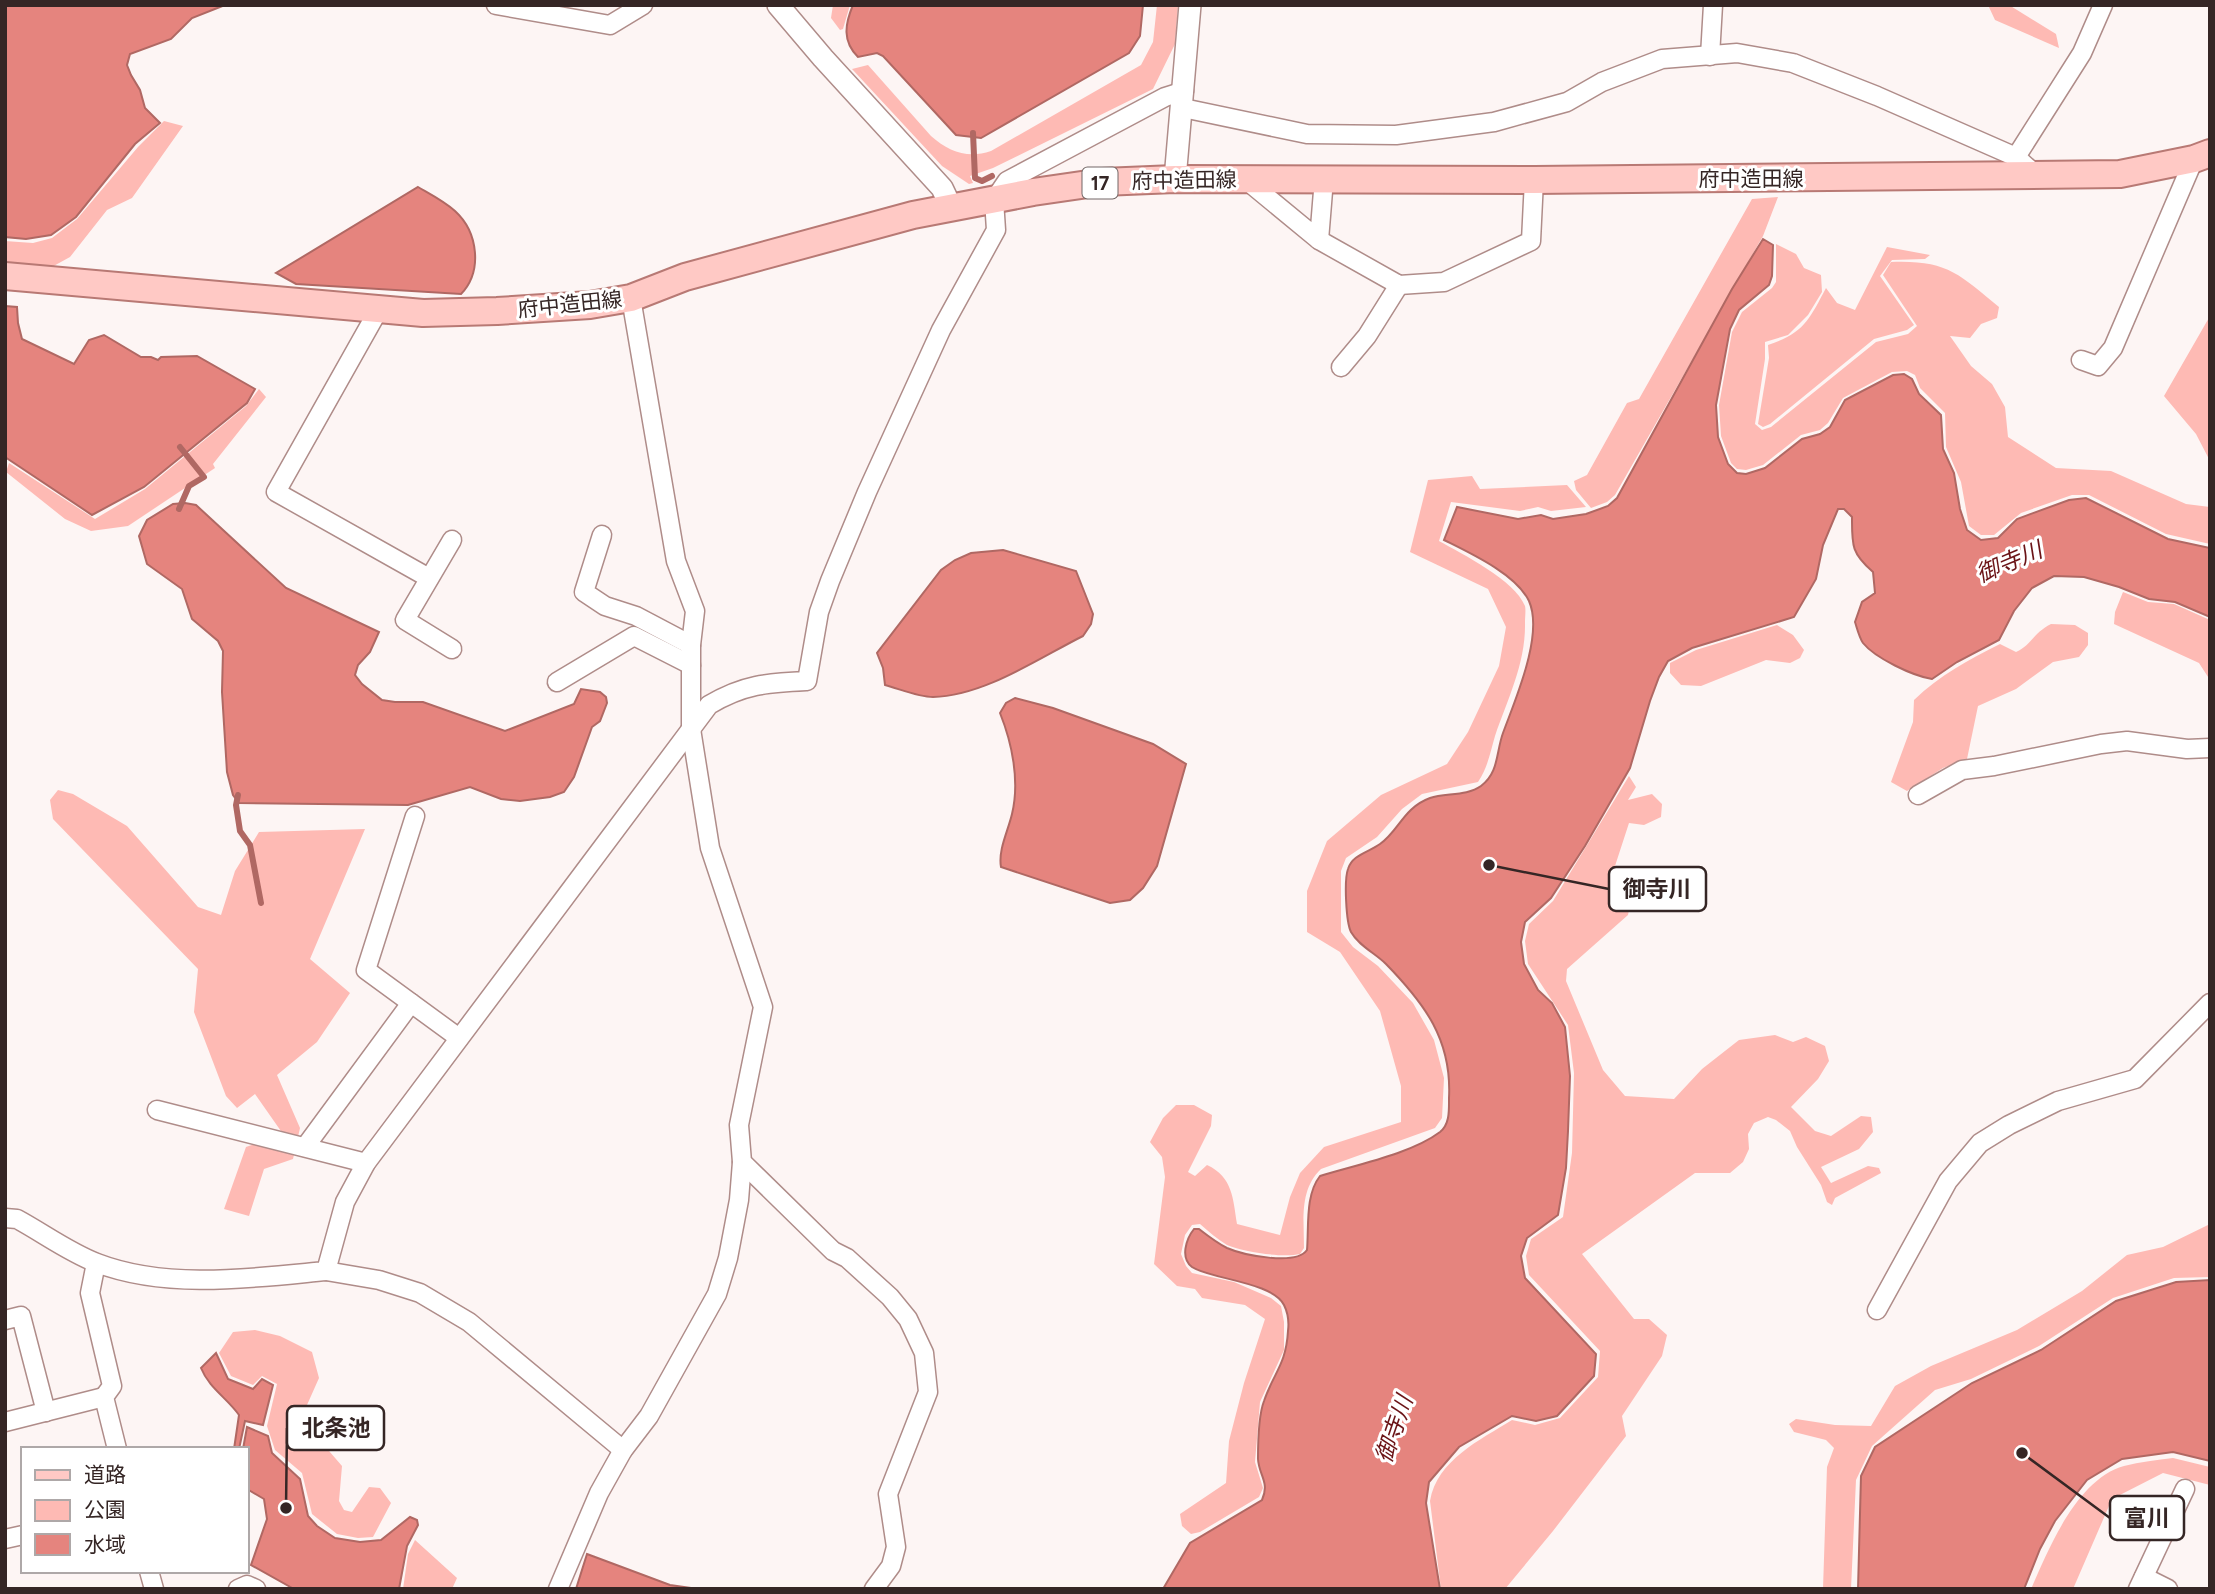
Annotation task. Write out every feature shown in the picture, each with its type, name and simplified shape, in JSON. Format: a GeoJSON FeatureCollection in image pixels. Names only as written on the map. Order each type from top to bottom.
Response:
{"type":"FeatureCollection","features":[{"type":"Feature","properties":{"kind":"main road","name":"府中造田線"},"geometry":{"type":"LineString","coordinates":[[5,276],[424,313],[497,312],[631,298],[698,274],[912,215],[1033,192],[1101,183],[1175,179],[1534,180],[2120,174],[2202,156]]}},
{"type":"Feature","properties":{"kind":"street"},"geometry":{"type":"LineString","coordinates":[[496,5],[610,26],[643,5]]}},
{"type":"Feature","properties":{"kind":"street"},"geometry":{"type":"LineString","coordinates":[[778,5],[942,188],[951,207]]}},
{"type":"Feature","properties":{"kind":"street"},"geometry":{"type":"LineString","coordinates":[[1175,179],[1190,5]]}},
{"type":"Feature","properties":{"kind":"street"},"geometry":{"type":"LineString","coordinates":[[1710,56],[1713,5]]}},
{"type":"Feature","properties":{"kind":"street"},"geometry":{"type":"LineString","coordinates":[[2015,157],[2082,53],[2103,5]]}},
{"type":"Feature","properties":{"kind":"street"},"geometry":{"type":"LineString","coordinates":[[326,1271],[345,1202],[366,1163],[709,705],[732,691],[769,683],[807,681],[820,612],[830,581],[867,492],[941,330],[996,230],[994,200],[1007,181],[1165,97],[1307,134],[1396,135],[1494,122],[1567,102],[1602,82],[1662,59],[1737,53],[1793,63],[1877,96],[2015,157],[2037,176]]}},
{"type":"Feature","properties":{"kind":"street"},"geometry":{"type":"LineString","coordinates":[[2081,360],[2098,366],[2113,348],[2202,156]]}},
{"type":"Feature","properties":{"kind":"street"},"geometry":{"type":"LineString","coordinates":[[1245,179],[1318,240],[1399,285],[1444,282],[1531,241],[1534,180]]}},
{"type":"Feature","properties":{"kind":"street"},"geometry":{"type":"LineString","coordinates":[[1318,240],[1324,179]]}},
{"type":"Feature","properties":{"kind":"street"},"geometry":{"type":"LineString","coordinates":[[1341,367],[1367,336],[1399,285]]}},
{"type":"Feature","properties":{"kind":"street"},"geometry":{"type":"LineString","coordinates":[[558,1589],[599,1493],[623,1450],[649,1416],[717,1294],[739,1200],[742,1163],[739,1125],[764,1007],[710,848],[691,730],[691,645],[695,611],[676,562],[631,298]]}},
{"type":"Feature","properties":{"kind":"street"},"geometry":{"type":"LineString","coordinates":[[379,309],[276,492],[429,578]]}},
{"type":"Feature","properties":{"kind":"street"},"geometry":{"type":"LineString","coordinates":[[602,535],[584,592],[605,606],[636,616],[691,645]]}},
{"type":"Feature","properties":{"kind":"street"},"geometry":{"type":"LineString","coordinates":[[452,540],[405,620],[452,649]]}},
{"type":"Feature","properties":{"kind":"street"},"geometry":{"type":"LineString","coordinates":[[557,682],[634,636],[691,664]]}},
{"type":"Feature","properties":{"kind":"street"},"geometry":{"type":"LineString","coordinates":[[1918,795],[1962,770],[2101,744],[2127,741],[2187,749],[2210,748]]}},
{"type":"Feature","properties":{"kind":"street"},"geometry":{"type":"LineString","coordinates":[[415,816],[366,970],[459,1038]]}},
{"type":"Feature","properties":{"kind":"street"},"geometry":{"type":"LineString","coordinates":[[305,1147],[411,1003]]}},
{"type":"Feature","properties":{"kind":"street"},"geometry":{"type":"LineString","coordinates":[[1877,1310],[1948,1181],[1980,1143],[2058,1101],[2135,1079],[2210,1003]]}},
{"type":"Feature","properties":{"kind":"street"},"geometry":{"type":"LineString","coordinates":[[157,1110],[366,1163]]}},
{"type":"Feature","properties":{"kind":"street"},"geometry":{"type":"LineString","coordinates":[[742,1163],[833,1251],[847,1258],[890,1297],[908,1319],[924,1353],[928,1392],[888,1494],[897,1547],[891,1566],[874,1589]]}},
{"type":"Feature","properties":{"kind":"street"},"geometry":{"type":"LineString","coordinates":[[5,1218],[18,1219],[96,1263],[158,1277],[200,1281],[326,1271],[379,1280],[420,1293],[469,1322],[623,1450]]}},
{"type":"Feature","properties":{"kind":"street"},"geometry":{"type":"LineString","coordinates":[[5,1422],[104,1397],[113,1386],[90,1293],[96,1263]]}},
{"type":"Feature","properties":{"kind":"street"},"geometry":{"type":"LineString","coordinates":[[5,1320],[21,1315],[46,1412]]}},
{"type":"Feature","properties":{"kind":"street"},"geometry":{"type":"LineString","coordinates":[[104,1397],[116,1447]]}},
{"type":"Feature","properties":{"kind":"street"},"geometry":{"type":"LineString","coordinates":[[2168,1589],[2141,1583],[2185,1489]]}},
{"type":"Feature","properties":{"kind":"street"},"geometry":{"type":"LineString","coordinates":[[237,1589],[247,1585],[256,1589]]}},
{"type":"Feature","properties":{"kind":"green space"},"geometry":{"type":"Polygon","coordinates":[[[833,5],[850,5],[843,29],[840,30],[831,18],[833,5]]]}},
{"type":"Feature","properties":{"kind":"green space"},"geometry":{"type":"Polygon","coordinates":[[[1157,5],[1178,5],[1175,44],[1153,89],[993,168],[970,176],[973,183],[969,184],[942,166],[852,69],[868,65],[931,136],[945,146],[959,153],[983,153],[991,151],[1141,65],[1153,42],[1157,5]]]}},
{"type":"Feature","properties":{"kind":"green space"},"geometry":{"type":"Polygon","coordinates":[[[1988,5],[2009,5],[2056,34],[2059,48],[1995,20],[1988,5]]]}},
{"type":"Feature","properties":{"kind":"green space"},"geometry":{"type":"Polygon","coordinates":[[[164,121],[183,126],[132,198],[107,210],[70,257],[50,268],[5,264],[5,241],[33,243],[52,238],[77,219],[138,147],[164,121]]]}},
{"type":"Feature","properties":{"kind":"green space"},"geometry":{"type":"Polygon","coordinates":[[[1778,197],[1763,236],[1615,495],[1607,502],[1591,508],[1576,490],[1574,481],[1587,475],[1627,403],[1639,399],[1752,199],[1778,197]]]}},
{"type":"Feature","properties":{"kind":"green space"},"geometry":{"type":"Polygon","coordinates":[[[1776,244],[1796,254],[1804,268],[1821,275],[1822,292],[1808,315],[1788,335],[1765,342],[1755,424],[1762,430],[1771,427],[1876,342],[1908,334],[1917,326],[1883,275],[1891,262],[1939,266],[1973,285],[1999,307],[1997,318],[1981,324],[1970,338],[1950,336],[1971,366],[1992,384],[2005,407],[2008,437],[2056,468],[2111,471],[2186,504],[2210,507],[2210,544],[2166,534],[2089,495],[2072,495],[2021,513],[1994,535],[1981,535],[1969,526],[1961,482],[1946,447],[1945,413],[1920,388],[1915,375],[1907,371],[1892,372],[1843,398],[1828,423],[1820,430],[1801,435],[1763,465],[1746,470],[1737,469],[1731,463],[1721,436],[1719,405],[1732,332],[1742,312],[1776,282],[1776,244]]]}},
{"type":"Feature","properties":{"kind":"green space"},"geometry":{"type":"Polygon","coordinates":[[[1887,247],[1930,255],[1925,259],[1892,260],[1880,276],[1914,325],[1907,330],[1874,339],[1770,424],[1763,427],[1758,424],[1769,358],[1768,345],[1798,330],[1815,309],[1826,288],[1837,303],[1855,310],[1887,247]]]}},
{"type":"Feature","properties":{"kind":"green space"},"geometry":{"type":"Polygon","coordinates":[[[2210,316],[2210,461],[2196,434],[2164,396],[2210,316]]]}},
{"type":"Feature","properties":{"kind":"green space"},"geometry":{"type":"Polygon","coordinates":[[[259,389],[266,397],[213,464],[215,468],[128,526],[91,531],[65,519],[6,472],[9,463],[95,519],[145,489],[246,406],[259,389]]]}},
{"type":"Feature","properties":{"kind":"green space"},"geometry":{"type":"Polygon","coordinates":[[[1472,476],[1480,489],[1567,485],[1586,507],[1551,511],[1538,507],[1520,511],[1451,502],[1439,541],[1499,577],[1511,587],[1525,606],[1523,652],[1515,680],[1478,782],[1422,794],[1402,809],[1377,837],[1346,858],[1341,871],[1341,932],[1353,947],[1378,966],[1413,1003],[1434,1040],[1444,1078],[1442,1118],[1435,1128],[1321,1169],[1309,1186],[1306,1196],[1304,1248],[1300,1254],[1274,1255],[1234,1248],[1200,1224],[1192,1225],[1185,1235],[1181,1254],[1192,1273],[1234,1282],[1271,1298],[1281,1306],[1284,1322],[1284,1350],[1260,1402],[1255,1462],[1263,1488],[1259,1497],[1200,1532],[1191,1534],[1182,1526],[1180,1514],[1226,1483],[1229,1441],[1265,1319],[1245,1305],[1202,1298],[1195,1289],[1177,1286],[1154,1264],[1165,1177],[1162,1157],[1150,1142],[1163,1118],[1176,1105],[1194,1105],[1212,1115],[1211,1126],[1188,1172],[1195,1176],[1207,1165],[1216,1170],[1227,1182],[1237,1224],[1280,1235],[1290,1197],[1300,1173],[1324,1147],[1401,1122],[1401,1086],[1380,1011],[1340,952],[1307,932],[1307,891],[1327,841],[1381,795],[1447,764],[1468,732],[1499,666],[1506,627],[1488,589],[1410,552],[1428,480],[1472,476]]]}},
{"type":"Feature","properties":{"kind":"green space"},"geometry":{"type":"Polygon","coordinates":[[[2123,592],[2148,602],[2174,604],[2210,620],[2210,680],[2199,663],[2114,624],[2115,612],[2123,592]]]}},
{"type":"Feature","properties":{"kind":"green space"},"geometry":{"type":"Polygon","coordinates":[[[2051,624],[2075,625],[2088,633],[2088,645],[2079,657],[2053,662],[2016,689],[1978,706],[1967,759],[1943,768],[1907,791],[1891,782],[1913,722],[1914,700],[1966,662],[2000,644],[2016,652],[2051,624]]]}},
{"type":"Feature","properties":{"kind":"green space"},"geometry":{"type":"Polygon","coordinates":[[[1777,625],[1793,635],[1804,650],[1800,658],[1790,663],[1766,660],[1701,686],[1681,685],[1670,673],[1670,663],[1696,650],[1777,625]]]}},
{"type":"Feature","properties":{"kind":"green space"},"geometry":{"type":"Polygon","coordinates":[[[1629,776],[1636,787],[1628,800],[1652,794],[1662,804],[1661,817],[1644,825],[1629,823],[1615,866],[1634,885],[1628,915],[1567,969],[1566,981],[1603,1070],[1625,1096],[1674,1099],[1702,1069],[1739,1040],[1775,1035],[1793,1042],[1806,1037],[1825,1046],[1829,1061],[1818,1079],[1791,1107],[1815,1131],[1831,1136],[1861,1116],[1871,1117],[1873,1132],[1859,1149],[1821,1167],[1831,1183],[1868,1166],[1879,1168],[1881,1173],[1835,1198],[1832,1205],[1827,1202],[1821,1185],[1790,1131],[1768,1117],[1754,1123],[1748,1134],[1749,1149],[1743,1162],[1730,1173],[1695,1173],[1582,1254],[1634,1319],[1649,1319],[1667,1335],[1662,1356],[1622,1416],[1626,1436],[1505,1589],[1441,1589],[1430,1501],[1441,1474],[1462,1453],[1512,1420],[1535,1425],[1560,1418],[1598,1377],[1600,1351],[1529,1275],[1526,1256],[1531,1239],[1563,1217],[1572,1153],[1574,1073],[1568,1025],[1528,964],[1525,941],[1529,924],[1553,901],[1629,776]]]}},
{"type":"Feature","properties":{"kind":"green space"},"geometry":{"type":"Polygon","coordinates":[[[58,790],[73,794],[127,826],[198,907],[221,915],[235,871],[259,832],[365,829],[310,959],[350,993],[317,1042],[277,1075],[300,1128],[293,1159],[264,1169],[249,1216],[224,1209],[246,1147],[283,1134],[255,1094],[237,1108],[226,1096],[194,1012],[198,969],[53,819],[50,800],[58,790]]]}},
{"type":"Feature","properties":{"kind":"green space"},"geometry":{"type":"Polygon","coordinates":[[[2210,1224],[2210,1277],[2174,1278],[2113,1298],[2039,1346],[1971,1379],[1935,1390],[1872,1446],[1856,1480],[1851,1589],[1823,1589],[1827,1467],[1834,1448],[1826,1440],[1794,1432],[1789,1424],[1796,1419],[1835,1425],[1871,1426],[1895,1386],[1931,1366],[2017,1330],[2082,1291],[2127,1255],[2163,1247],[2210,1224]]]}},
{"type":"Feature","properties":{"kind":"green space"},"geometry":{"type":"Polygon","coordinates":[[[255,1330],[280,1336],[312,1352],[319,1378],[303,1414],[342,1466],[339,1501],[344,1510],[352,1512],[369,1487],[380,1488],[391,1503],[373,1537],[358,1538],[337,1534],[312,1514],[302,1473],[275,1450],[267,1426],[277,1384],[262,1376],[253,1385],[231,1376],[219,1353],[233,1332],[255,1330]]]}},
{"type":"Feature","properties":{"kind":"green space"},"geometry":{"type":"Polygon","coordinates":[[[2173,1458],[2210,1467],[2210,1485],[2163,1473],[2112,1499],[2073,1589],[2031,1589],[2056,1535],[2092,1485],[2107,1473],[2124,1466],[2173,1458]]]}},
{"type":"Feature","properties":{"kind":"green space"},"geometry":{"type":"Polygon","coordinates":[[[415,1540],[457,1578],[452,1589],[403,1589],[408,1554],[415,1540]]]}},
{"type":"Feature","properties":{"kind":"water"},"geometry":{"type":"Polygon","coordinates":[[[5,5],[225,5],[192,18],[171,39],[130,54],[127,65],[140,90],[145,108],[160,123],[135,144],[76,217],[51,235],[26,239],[5,237],[5,5]]]}},
{"type":"Feature","properties":{"kind":"water"},"geometry":{"type":"Polygon","coordinates":[[[853,5],[1143,5],[1140,36],[1129,53],[981,138],[956,135],[883,56],[877,53],[858,57],[849,45],[846,32],[853,5]]]}},
{"type":"Feature","properties":{"kind":"water"},"geometry":{"type":"Polygon","coordinates":[[[418,187],[451,207],[469,230],[473,240],[475,263],[473,274],[461,294],[296,284],[276,273],[418,187]]]}},
{"type":"Feature","properties":{"kind":"water"},"geometry":{"type":"Polygon","coordinates":[[[1763,239],[1773,245],[1772,276],[1769,285],[1739,310],[1730,329],[1716,405],[1718,437],[1728,464],[1737,473],[1746,474],[1765,468],[1802,439],[1820,434],[1830,427],[1845,400],[1893,375],[1904,374],[1912,379],[1919,394],[1941,415],[1943,449],[1954,473],[1960,509],[1967,530],[1981,540],[1998,538],[2017,519],[2069,500],[2086,498],[2168,539],[2210,548],[2210,617],[2175,602],[2149,599],[2084,577],[2054,576],[2032,588],[2014,611],[1999,640],[1957,662],[1932,679],[1924,677],[1885,660],[1862,641],[1855,622],[1862,602],[1875,593],[1873,572],[1860,559],[1854,548],[1852,517],[1844,509],[1838,509],[1823,545],[1816,579],[1794,617],[1692,648],[1668,661],[1650,701],[1630,768],[1551,898],[1525,922],[1521,942],[1524,964],[1538,990],[1552,1003],[1565,1027],[1570,1076],[1566,1168],[1558,1215],[1527,1238],[1521,1256],[1525,1278],[1596,1354],[1594,1376],[1557,1416],[1536,1421],[1512,1416],[1459,1447],[1429,1482],[1426,1503],[1440,1589],[1163,1589],[1190,1543],[1262,1500],[1265,1484],[1258,1459],[1261,1413],[1287,1343],[1288,1318],[1278,1297],[1255,1286],[1192,1267],[1185,1254],[1191,1233],[1194,1229],[1199,1229],[1227,1248],[1245,1254],[1269,1258],[1301,1255],[1307,1250],[1310,1202],[1320,1176],[1414,1147],[1440,1132],[1447,1121],[1449,1077],[1441,1041],[1413,994],[1386,964],[1354,937],[1348,919],[1346,891],[1348,869],[1353,860],[1386,839],[1413,808],[1430,798],[1463,793],[1487,781],[1494,769],[1503,733],[1526,667],[1533,631],[1533,615],[1529,601],[1523,591],[1503,573],[1444,540],[1457,507],[1518,519],[1541,515],[1553,519],[1586,514],[1608,506],[1617,498],[1732,289],[1763,239]]]}},
{"type":"Feature","properties":{"kind":"water"},"geometry":{"type":"Polygon","coordinates":[[[5,306],[17,307],[22,339],[74,364],[89,340],[104,335],[141,357],[158,360],[161,357],[197,356],[255,389],[247,403],[144,487],[92,515],[5,457],[5,306]]]}},
{"type":"Feature","properties":{"kind":"water"},"geometry":{"type":"Polygon","coordinates":[[[173,504],[196,505],[286,588],[379,632],[370,652],[358,665],[355,675],[382,700],[423,702],[505,731],[574,704],[581,689],[600,692],[606,697],[607,703],[600,721],[592,727],[574,777],[564,792],[520,801],[501,799],[470,787],[408,805],[239,803],[233,795],[227,772],[222,692],[223,651],[218,641],[192,619],[182,589],[147,564],[139,536],[147,520],[173,504]]]}},
{"type":"Feature","properties":{"kind":"water"},"geometry":{"type":"Polygon","coordinates":[[[1003,550],[1076,571],[1093,614],[1091,624],[1083,636],[1011,674],[952,695],[927,697],[885,685],[883,668],[877,653],[941,570],[971,553],[1003,550]]]}},
{"type":"Feature","properties":{"kind":"water"},"geometry":{"type":"Polygon","coordinates":[[[1015,698],[1053,708],[1153,744],[1186,764],[1157,866],[1143,888],[1130,900],[1110,903],[1001,867],[1001,854],[1014,801],[1015,775],[1011,749],[1000,713],[1006,703],[1015,698]]]}},
{"type":"Feature","properties":{"kind":"water"},"geometry":{"type":"Polygon","coordinates":[[[2210,1280],[2210,1461],[2173,1452],[2122,1459],[2087,1480],[2055,1521],[2024,1589],[1858,1589],[1861,1476],[1875,1447],[1972,1383],[2041,1350],[2116,1301],[2176,1282],[2210,1280]]]}},
{"type":"Feature","properties":{"kind":"water"},"geometry":{"type":"Polygon","coordinates":[[[216,1353],[228,1379],[253,1389],[262,1379],[273,1385],[263,1425],[245,1421],[239,1447],[234,1447],[239,1415],[201,1368],[216,1353]]]}},
{"type":"Feature","properties":{"kind":"water"},"geometry":{"type":"Polygon","coordinates":[[[247,1427],[268,1436],[272,1453],[300,1479],[308,1516],[335,1538],[360,1542],[381,1540],[410,1517],[417,1520],[418,1525],[407,1546],[399,1589],[294,1589],[251,1565],[267,1519],[264,1499],[248,1490],[248,1447],[243,1447],[247,1427]]]}},
{"type":"Feature","properties":{"kind":"water"},"geometry":{"type":"Polygon","coordinates":[[[587,1554],[670,1585],[698,1589],[576,1589],[587,1554]]]}},
{"type":"Feature","properties":{"kind":"waterway"},"geometry":{"type":"LineString","coordinates":[[973,133],[975,178],[982,181],[992,176]]}},
{"type":"Feature","properties":{"kind":"waterway"},"geometry":{"type":"LineString","coordinates":[[179,509],[189,486],[204,477],[180,447]]}},
{"type":"Feature","properties":{"kind":"waterway"},"geometry":{"type":"LineString","coordinates":[[238,795],[236,805],[240,831],[250,845],[261,903]]}},
{"type":"Feature","properties":{"kind":"place","name":"御寺川"},"geometry":{"type":"Point","coordinates":[1489,865]}},
{"type":"Feature","properties":{"kind":"place","name":"富川"},"geometry":{"type":"Point","coordinates":[2022,1453]}},
{"type":"Feature","properties":{"kind":"place","name":"北条池"},"geometry":{"type":"Point","coordinates":[286,1508]}}]}
